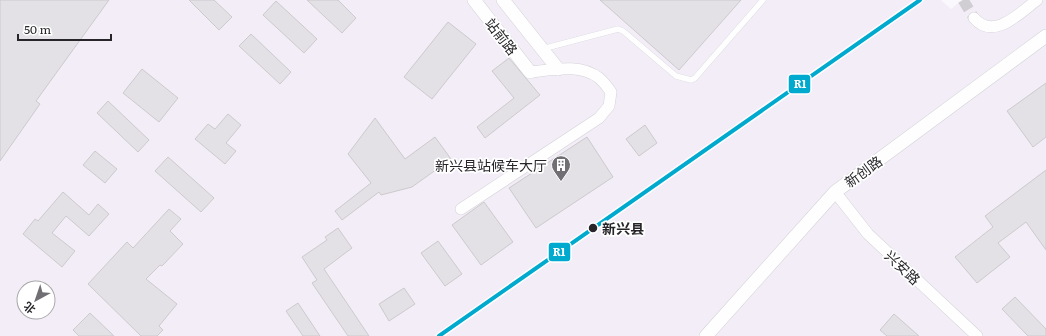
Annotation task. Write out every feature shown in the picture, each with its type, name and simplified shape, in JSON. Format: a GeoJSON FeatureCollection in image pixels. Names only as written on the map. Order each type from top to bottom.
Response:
{"type":"FeatureCollection","features":[{"type":"Feature","properties":{"kind":"street","name":"站前路"},"geometry":{"type":"LineString","coordinates":[[474,0],[530,72]]}},
{"type":"Feature","properties":{"kind":"street","name":"站前路"},"geometry":{"type":"LineString","coordinates":[[503,0],[558,69]]}},
{"type":"Feature","properties":{"kind":"street"},"geometry":{"type":"LineString","coordinates":[[974,18],[979,25],[994,28],[1006,23],[1037,0]]}},
{"type":"Feature","properties":{"kind":"street","name":"新创路"},"geometry":{"type":"LineString","coordinates":[[706,336],[835,192],[1046,36]]}},
{"type":"Feature","properties":{"kind":"street"},"geometry":{"type":"LineString","coordinates":[[461,209],[599,118],[609,106],[611,92],[600,79],[588,71],[558,69],[530,72]]}},
{"type":"Feature","properties":{"kind":"street","name":"兴安路"},"geometry":{"type":"LineString","coordinates":[[835,192],[868,234],[977,336]]}},
{"type":"Feature","properties":{"kind":"lane"},"geometry":{"type":"LineString","coordinates":[[542,49],[618,29],[623,31],[676,76],[691,80],[695,78],[763,0]]}},
{"type":"Feature","properties":{"kind":"shaded area"},"geometry":{"type":"Polygon","coordinates":[[[0,0],[941,0],[951,9],[962,0],[1046,0],[1046,336],[0,336],[0,0]]]}},
{"type":"Feature","properties":{"kind":"building"},"geometry":{"type":"Polygon","coordinates":[[[0,0],[109,0],[36,101],[40,104],[0,161],[0,0]]]}},
{"type":"Feature","properties":{"kind":"building"},"geometry":{"type":"Polygon","coordinates":[[[189,0],[214,0],[232,17],[219,30],[189,0]]]}},
{"type":"Feature","properties":{"kind":"building"},"geometry":{"type":"Polygon","coordinates":[[[307,0],[338,0],[356,18],[342,33],[307,0]]]}},
{"type":"Feature","properties":{"kind":"building"},"geometry":{"type":"Polygon","coordinates":[[[600,0],[741,0],[679,70],[600,0]]]}},
{"type":"Feature","properties":{"kind":"building"},"geometry":{"type":"Polygon","coordinates":[[[276,1],[317,39],[304,53],[263,15],[276,1]]]}},
{"type":"Feature","properties":{"kind":"building"},"geometry":{"type":"Polygon","coordinates":[[[448,22],[476,44],[432,99],[404,77],[448,22]]]}},
{"type":"Feature","properties":{"kind":"building"},"geometry":{"type":"Polygon","coordinates":[[[251,34],[291,72],[280,84],[239,46],[251,34]]]}},
{"type":"Feature","properties":{"kind":"building"},"geometry":{"type":"Polygon","coordinates":[[[509,58],[540,95],[485,138],[477,127],[514,98],[492,71],[509,58]]]}},
{"type":"Feature","properties":{"kind":"building"},"geometry":{"type":"Polygon","coordinates":[[[142,69],[178,98],[159,122],[123,93],[142,69]]]}},
{"type":"Feature","properties":{"kind":"building"},"geometry":{"type":"Polygon","coordinates":[[[1046,83],[1046,137],[1033,147],[1007,111],[1046,83]]]}},
{"type":"Feature","properties":{"kind":"building"},"geometry":{"type":"Polygon","coordinates":[[[108,101],[149,140],[138,152],[97,113],[108,101]]]}},
{"type":"Feature","properties":{"kind":"building"},"geometry":{"type":"Polygon","coordinates":[[[228,114],[241,125],[226,143],[236,151],[225,164],[195,139],[208,124],[215,129],[228,114]]]}},
{"type":"Feature","properties":{"kind":"building"},"geometry":{"type":"Polygon","coordinates":[[[375,118],[405,159],[435,137],[451,159],[412,187],[381,195],[379,192],[342,220],[335,211],[371,183],[348,154],[375,118]]]}},
{"type":"Feature","properties":{"kind":"building"},"geometry":{"type":"Polygon","coordinates":[[[645,125],[657,143],[639,156],[626,139],[645,125]]]}},
{"type":"Feature","properties":{"kind":"building","name":"新兴县站候车大厅"},"geometry":{"type":"Polygon","coordinates":[[[587,137],[613,177],[536,228],[509,188],[587,137]]]}},
{"type":"Feature","properties":{"kind":"building"},"geometry":{"type":"Polygon","coordinates":[[[95,151],[117,169],[105,183],[83,165],[95,151]]]}},
{"type":"Feature","properties":{"kind":"building"},"geometry":{"type":"Polygon","coordinates":[[[168,157],[214,198],[201,212],[155,171],[168,157]]]}},
{"type":"Feature","properties":{"kind":"building"},"geometry":{"type":"Polygon","coordinates":[[[1046,170],[1046,250],[1026,222],[998,243],[1010,257],[977,283],[955,257],[993,227],[985,216],[1046,170]]]}},
{"type":"Feature","properties":{"kind":"building"},"geometry":{"type":"Polygon","coordinates":[[[63,192],[89,215],[98,204],[109,214],[89,236],[66,216],[52,233],[75,251],[62,267],[23,234],[35,219],[38,221],[63,192]]]}},
{"type":"Feature","properties":{"kind":"building"},"geometry":{"type":"Polygon","coordinates":[[[484,202],[513,242],[481,265],[452,225],[484,202]]]}},
{"type":"Feature","properties":{"kind":"building"},"geometry":{"type":"Polygon","coordinates":[[[169,209],[181,219],[170,231],[183,244],[162,266],[160,265],[146,279],[177,304],[159,326],[163,330],[157,336],[141,336],[88,284],[127,242],[133,248],[169,209]]]}},
{"type":"Feature","properties":{"kind":"building"},"geometry":{"type":"Polygon","coordinates":[[[338,228],[352,248],[324,269],[369,336],[348,336],[312,283],[317,280],[302,257],[327,240],[325,237],[338,228]]]}},
{"type":"Feature","properties":{"kind":"building"},"geometry":{"type":"Polygon","coordinates":[[[438,241],[462,274],[445,286],[421,253],[438,241]]]}},
{"type":"Feature","properties":{"kind":"building"},"geometry":{"type":"Polygon","coordinates":[[[404,288],[415,304],[389,321],[379,304],[404,288]]]}},
{"type":"Feature","properties":{"kind":"building"},"geometry":{"type":"Polygon","coordinates":[[[1015,297],[1046,329],[1046,336],[1028,336],[1002,309],[1015,297]]]}},
{"type":"Feature","properties":{"kind":"building"},"geometry":{"type":"Polygon","coordinates":[[[298,303],[320,336],[303,336],[286,311],[298,303]]]}},
{"type":"Feature","properties":{"kind":"building"},"geometry":{"type":"Polygon","coordinates":[[[90,313],[114,336],[79,336],[73,330],[90,313]]]}},
{"type":"Feature","properties":{"kind":"building"},"geometry":{"type":"Polygon","coordinates":[[[894,314],[919,336],[887,336],[880,330],[894,314]]]}},
{"type":"Feature","properties":{"kind":"tunnel"},"geometry":{"type":"LineString","coordinates":[[963,0],[974,18]]}},
{"type":"Feature","properties":{"kind":"transit line","name":"R1"},"geometry":{"type":"LineString","coordinates":[[439,336],[920,0]]}},
{"type":"Feature","properties":{"kind":"place","name":"新兴县站候车大厅"},"geometry":{"type":"Point","coordinates":[561,182]}},
{"type":"Feature","properties":{"kind":"place","name":"新兴县"},"geometry":{"type":"Point","coordinates":[593,228]}}]}
